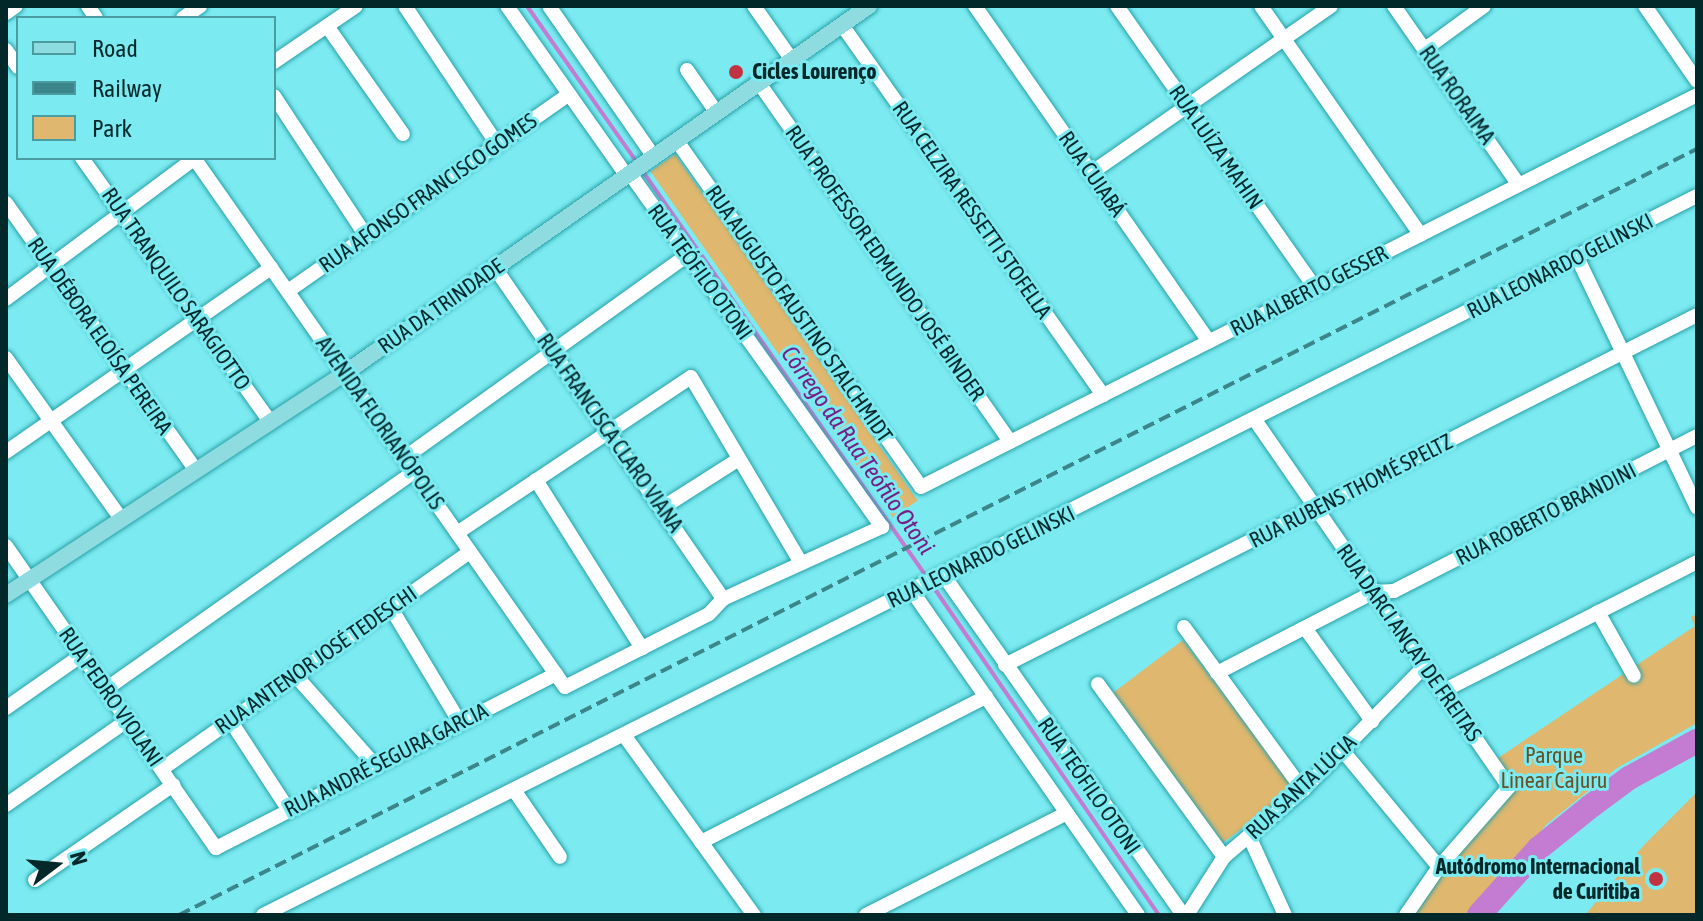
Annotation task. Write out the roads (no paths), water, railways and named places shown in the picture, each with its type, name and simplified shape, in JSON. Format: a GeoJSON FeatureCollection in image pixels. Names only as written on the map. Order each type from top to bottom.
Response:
{"type":"FeatureCollection","features":[{"type":"Feature","properties":{"kind":"main road","name":"RUA DA TRINDADE"},"geometry":{"type":"LineString","coordinates":[[6,595],[194,468],[345,373],[869,6]]}},
{"type":"Feature","properties":{"kind":"street"},"geometry":{"type":"LineString","coordinates":[[6,13],[16,6]]}},
{"type":"Feature","properties":{"kind":"street"},"geometry":{"type":"LineString","coordinates":[[276,61],[356,6]]}},
{"type":"Feature","properties":{"kind":"street"},"geometry":{"type":"LineString","coordinates":[[405,6],[497,144]]}},
{"type":"Feature","properties":{"kind":"street","name":"RUA TEÓFILO OTONI"},"geometry":{"type":"LineString","coordinates":[[507,6],[882,527],[801,563]]}},
{"type":"Feature","properties":{"kind":"street"},"geometry":{"type":"LineString","coordinates":[[549,6],[654,157]]}},
{"type":"Feature","properties":{"kind":"street"},"geometry":{"type":"LineString","coordinates":[[754,6],[792,60]]}},
{"type":"Feature","properties":{"kind":"street","name":"RUA CUIABÁ"},"geometry":{"type":"LineString","coordinates":[[975,6],[1209,342]]}},
{"type":"Feature","properties":{"kind":"street","name":"RUA LUÍZA MAHIN"},"geometry":{"type":"LineString","coordinates":[[1117,6],[1315,288]]}},
{"type":"Feature","properties":{"kind":"street"},"geometry":{"type":"LineString","coordinates":[[1261,6],[1421,235]]}},
{"type":"Feature","properties":{"kind":"street"},"geometry":{"type":"LineString","coordinates":[[1091,173],[1331,6]]}},
{"type":"Feature","properties":{"kind":"street","name":"RUA RORAIMA"},"geometry":{"type":"LineString","coordinates":[[1394,6],[1519,185]]}},
{"type":"Feature","properties":{"kind":"street"},"geometry":{"type":"LineString","coordinates":[[1425,49],[1484,6]]}},
{"type":"Feature","properties":{"kind":"street"},"geometry":{"type":"LineString","coordinates":[[1645,6],[1697,81]]}},
{"type":"Feature","properties":{"kind":"street","name":"RUA CELZIRA RESSETTI STOFELLA"},"geometry":{"type":"LineString","coordinates":[[842,25],[1103,395]]}},
{"type":"Feature","properties":{"kind":"street"},"geometry":{"type":"LineString","coordinates":[[327,26],[403,134]]}},
{"type":"Feature","properties":{"kind":"street"},"geometry":{"type":"LineString","coordinates":[[687,70],[717,113]]}},
{"type":"Feature","properties":{"kind":"street","name":"RUA PROFESSOR EDMUNDO JOSÉ BINDER"},"geometry":{"type":"LineString","coordinates":[[759,83],[1010,442]]}},
{"type":"Feature","properties":{"kind":"street","name":"RUA AFONSO FRANCISCO GOMES"},"geometry":{"type":"LineString","coordinates":[[288,291],[569,94]]}},
{"type":"Feature","properties":{"kind":"street","name":"RUA ALBERTO GESSER"},"geometry":{"type":"LineString","coordinates":[[921,487],[1697,95]]}},
{"type":"Feature","properties":{"kind":"street"},"geometry":{"type":"LineString","coordinates":[[276,99],[366,236]]}},
{"type":"Feature","properties":{"kind":"street","name":"RUA AUGUSTO FAUSTINO STALCHMIDT"},"geometry":{"type":"LineString","coordinates":[[677,141],[921,487]]}},
{"type":"Feature","properties":{"kind":"street","name":"RUA TRANQUILO SARAGIOTTO"},"geometry":{"type":"LineString","coordinates":[[83,160],[269,420]]}},
{"type":"Feature","properties":{"kind":"street"},"geometry":{"type":"LineString","coordinates":[[6,299],[191,160]]}},
{"type":"Feature","properties":{"kind":"street","name":"AVENIDA FLORIANÓPOLIS"},"geometry":{"type":"LineString","coordinates":[[195,160],[565,687],[642,648]]}},
{"type":"Feature","properties":{"kind":"street","name":"RUA LEONARDO GELINSKI"},"geometry":{"type":"LineString","coordinates":[[263,915],[1697,196]]}},
{"type":"Feature","properties":{"kind":"street","name":"RUA DÉBORA ELOÍSA PEREIRA"},"geometry":{"type":"LineString","coordinates":[[6,203],[194,468]]}},
{"type":"Feature","properties":{"kind":"street"},"geometry":{"type":"LineString","coordinates":[[404,458],[688,255]]}},
{"type":"Feature","properties":{"kind":"street"},"geometry":{"type":"LineString","coordinates":[[1577,257],[1697,508]]}},
{"type":"Feature","properties":{"kind":"street"},"geometry":{"type":"LineString","coordinates":[[6,452],[271,268]]}},
{"type":"Feature","properties":{"kind":"street","name":"RUA FRANCISCA CLARO VIANA"},"geometry":{"type":"LineString","coordinates":[[495,268],[610,430],[723,599]]}},
{"type":"Feature","properties":{"kind":"street","name":"RUA RUBENS THOMÉ SPELTZ"},"geometry":{"type":"LineString","coordinates":[[1005,665],[1697,315]]}},
{"type":"Feature","properties":{"kind":"street"},"geometry":{"type":"LineString","coordinates":[[6,358],[120,517]]}},
{"type":"Feature","properties":{"kind":"street"},"geometry":{"type":"LineString","coordinates":[[457,533],[610,430],[691,377],[801,563],[723,599],[709,614],[642,648],[536,480]]}},
{"type":"Feature","properties":{"kind":"street","name":"RUA DARCI ANÇAY DE FREITAS"},"geometry":{"type":"LineString","coordinates":[[1255,420],[1509,787],[1439,867]]}},
{"type":"Feature","properties":{"kind":"street","name":"RUA ROBERTO BRANDINI"},"geometry":{"type":"LineString","coordinates":[[1217,673],[1374,592],[1394,591],[1697,436]]}},
{"type":"Feature","properties":{"kind":"street"},"geometry":{"type":"LineString","coordinates":[[662,508],[739,459]]}},
{"type":"Feature","properties":{"kind":"street"},"geometry":{"type":"LineString","coordinates":[[106,689],[414,472]]}},
{"type":"Feature","properties":{"kind":"street","name":"RUA PEDRO VIOLANI"},"geometry":{"type":"LineString","coordinates":[[6,546],[216,848]]}},
{"type":"Feature","properties":{"kind":"street","name":"RUA ANTENOR JOSÉ TEDESCHI"},"geometry":{"type":"LineString","coordinates":[[162,769],[470,552]]}},
{"type":"Feature","properties":{"kind":"street"},"geometry":{"type":"LineString","coordinates":[[1443,691],[1697,562]]}},
{"type":"Feature","properties":{"kind":"street","name":"RUA TEÓFILO OTONI"},"geometry":{"type":"LineString","coordinates":[[940,578],[1185,915]]}},
{"type":"Feature","properties":{"kind":"street","name":"RUA TEÓFILO OTONI"},"geometry":{"type":"LineString","coordinates":[[915,590],[1138,915]]}},
{"type":"Feature","properties":{"kind":"street"},"geometry":{"type":"LineString","coordinates":[[1389,615],[1394,591]]}},
{"type":"Feature","properties":{"kind":"street"},"geometry":{"type":"LineString","coordinates":[[391,608],[459,721]]}},
{"type":"Feature","properties":{"kind":"street"},"geometry":{"type":"LineString","coordinates":[[1598,612],[1634,676]]}},
{"type":"Feature","properties":{"kind":"street"},"geometry":{"type":"LineString","coordinates":[[1184,627],[1303,790]]}},
{"type":"Feature","properties":{"kind":"street"},"geometry":{"type":"LineString","coordinates":[[1305,628],[1372,721]]}},
{"type":"Feature","properties":{"kind":"street"},"geometry":{"type":"LineString","coordinates":[[6,708],[82,655]]}},
{"type":"Feature","properties":{"kind":"street","name":"RUA SANTA LÚCIA"},"geometry":{"type":"LineString","coordinates":[[1185,915],[1224,857],[1303,790],[1425,666]]}},
{"type":"Feature","properties":{"kind":"street","name":"RUA ANDRÉ SEGURA GARCIA"},"geometry":{"type":"LineString","coordinates":[[216,848],[373,763],[556,674]]}},
{"type":"Feature","properties":{"kind":"street"},"geometry":{"type":"LineString","coordinates":[[295,675],[373,763]]}},
{"type":"Feature","properties":{"kind":"street"},"geometry":{"type":"LineString","coordinates":[[1098,684],[1224,857]]}},
{"type":"Feature","properties":{"kind":"street"},"geometry":{"type":"LineString","coordinates":[[701,842],[986,697]]}},
{"type":"Feature","properties":{"kind":"street"},"geometry":{"type":"LineString","coordinates":[[6,805],[128,720]]}},
{"type":"Feature","properties":{"kind":"street"},"geometry":{"type":"LineString","coordinates":[[230,720],[288,809]]}},
{"type":"Feature","properties":{"kind":"street"},"geometry":{"type":"LineString","coordinates":[[624,735],[754,915]]}},
{"type":"Feature","properties":{"kind":"street"},"geometry":{"type":"LineString","coordinates":[[1343,751],[1439,867],[1406,915]]}},
{"type":"Feature","properties":{"kind":"street"},"geometry":{"type":"LineString","coordinates":[[35,880],[173,785]]}},
{"type":"Feature","properties":{"kind":"street"},"geometry":{"type":"LineString","coordinates":[[514,790],[560,857]]}},
{"type":"Feature","properties":{"kind":"street"},"geometry":{"type":"LineString","coordinates":[[866,915],[1067,813]]}},
{"type":"Feature","properties":{"kind":"street"},"geometry":{"type":"LineString","coordinates":[[1249,836],[1285,915]]}},
{"type":"Feature","properties":{"kind":"waterway","name":"Córrego da Rua Teófilo Otoni"},"geometry":{"type":"LineString","coordinates":[[527,6],[636,161]]}},
{"type":"Feature","properties":{"kind":"waterway","name":"Córrego da Rua Teófilo Otoni"},"geometry":{"type":"LineString","coordinates":[[641,169],[927,578]]}},
{"type":"Feature","properties":{"kind":"waterway","name":"Córrego da Rua Teófilo Otoni"},"geometry":{"type":"LineString","coordinates":[[932,585],[1159,915]]}},
{"type":"Feature","properties":{"kind":"waterway"},"geometry":{"type":"LineString","coordinates":[[1479,915],[1539,848],[1591,806],[1629,778],[1697,741]]}},
{"type":"Feature","properties":{"kind":"railway"},"geometry":{"type":"LineString","coordinates":[[179,915],[1697,149]]}},
{"type":"Feature","properties":{"kind":"place","name":"Cicles Lourenço"},"geometry":{"type":"Point","coordinates":[736,72]}},
{"type":"Feature","properties":{"kind":"place","name":"Autódromo Internacional de Curitiba"},"geometry":{"type":"Point","coordinates":[1656,879]}},
{"type":"Feature","properties":{"kind":"park label","name":"Parque Linear Cajuru"},"geometry":{"type":"Point","coordinates":[1554,768]}}]}
